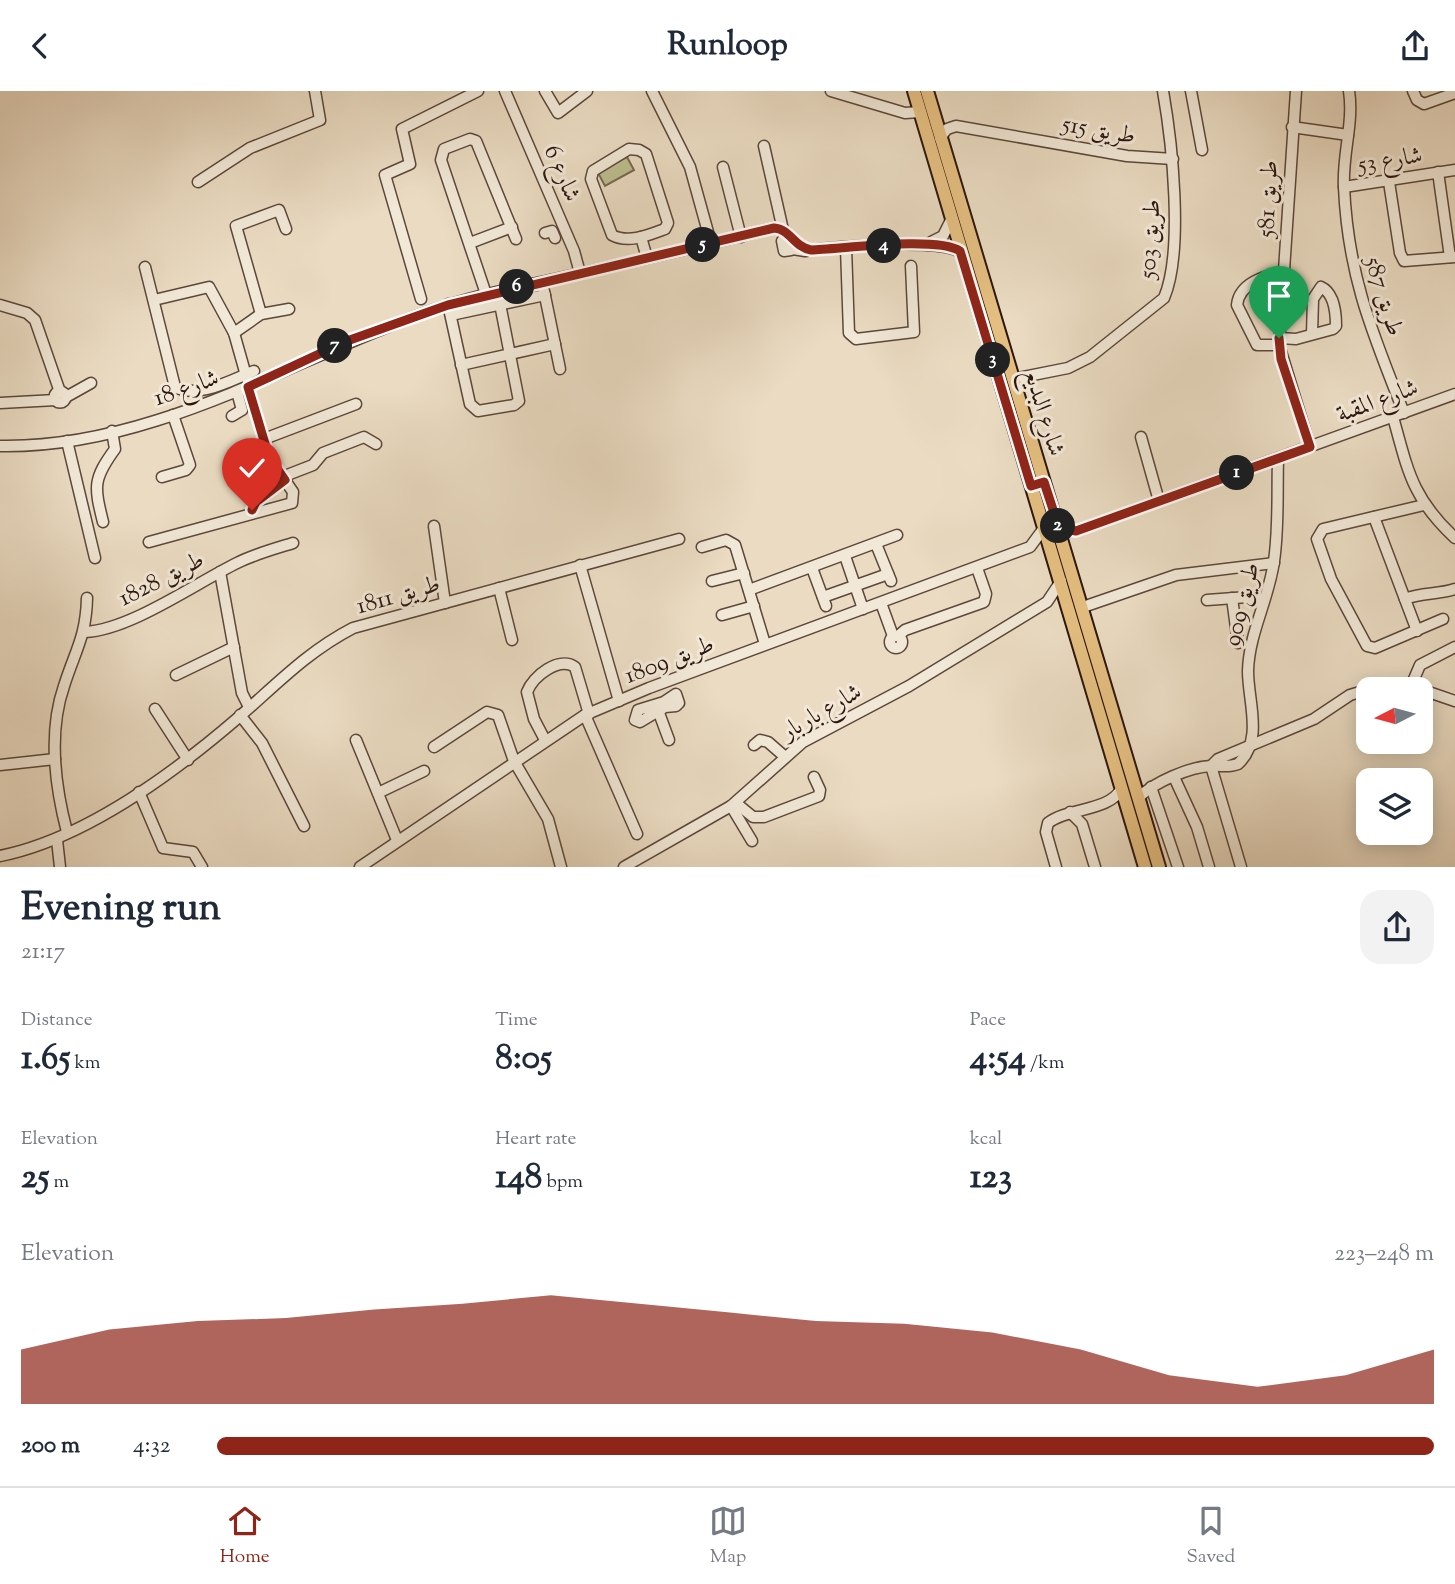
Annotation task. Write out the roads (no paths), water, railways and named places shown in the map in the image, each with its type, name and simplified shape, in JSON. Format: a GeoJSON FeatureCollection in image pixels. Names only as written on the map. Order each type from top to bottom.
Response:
{"type":"FeatureCollection","features":[{"type":"Feature","properties":{"kind":"main road","name":"شارع البديع"},"geometry":{"type":"LineString","coordinates":[[914,91],[960,251],[1038,484],[1059,528],[1067,553],[1159,866]]}},
{"type":"Feature","properties":{"kind":"main road","name":"شارع البديع"},"geometry":{"type":"LineString","coordinates":[[927,91],[1013,379],[1038,484],[1044,528],[1145,866]]}},
{"type":"Feature","properties":{"kind":"street"},"geometry":{"type":"LineString","coordinates":[[198,182],[250,148],[320,120],[315,91]]}},
{"type":"Feature","properties":{"kind":"street"},"geometry":{"type":"LineString","coordinates":[[421,299],[385,175],[410,164],[402,129],[478,91]]}},
{"type":"Feature","properties":{"kind":"street","name":"شارع 6"},"geometry":{"type":"LineString","coordinates":[[505,91],[563,226],[580,273]]}},
{"type":"Feature","properties":{"kind":"street"},"geometry":{"type":"LineString","coordinates":[[545,91],[558,113],[587,91]]}},
{"type":"Feature","properties":{"kind":"street"},"geometry":{"type":"LineString","coordinates":[[652,91],[690,167],[711,243]]}},
{"type":"Feature","properties":{"kind":"street"},"geometry":{"type":"LineString","coordinates":[[831,91],[905,113],[920,112]]}},
{"type":"Feature","properties":{"kind":"street","name":"طريق 503"},"geometry":{"type":"LineString","coordinates":[[1013,379],[1068,368],[1084,361],[1164,298],[1171,253],[1173,159],[1163,91]]}},
{"type":"Feature","properties":{"kind":"street"},"geometry":{"type":"LineString","coordinates":[[1191,91],[1202,150]]}},
{"type":"Feature","properties":{"kind":"street","name":"طريق 581"},"geometry":{"type":"LineString","coordinates":[[1296,91],[1279,342],[1310,447]]}},
{"type":"Feature","properties":{"kind":"street","name":"شارع 53"},"geometry":{"type":"LineString","coordinates":[[1349,91],[1343,187],[1389,183],[1455,170]]}},
{"type":"Feature","properties":{"kind":"street"},"geometry":{"type":"LineString","coordinates":[[1413,91],[1417,100],[1424,104],[1455,93]]}},
{"type":"Feature","properties":{"kind":"street","name":"طريق 515"},"geometry":{"type":"LineString","coordinates":[[940,138],[947,129],[956,126],[1127,156],[1173,159]]}},
{"type":"Feature","properties":{"kind":"street","name":"طريق 581"},"geometry":{"type":"LineString","coordinates":[[1292,127],[1348,135]]}},
{"type":"Feature","properties":{"kind":"street"},"geometry":{"type":"LineString","coordinates":[[486,293],[441,160],[444,149],[470,139],[476,141],[516,239]]}},
{"type":"Feature","properties":{"kind":"street"},"geometry":{"type":"LineString","coordinates":[[764,146],[783,230],[790,243]]}},
{"type":"Feature","properties":{"kind":"street"},"geometry":{"type":"LineString","coordinates":[[629,149],[646,154],[668,215],[665,229],[641,237],[621,239],[612,235],[591,186],[593,171],[629,149]]}},
{"type":"Feature","properties":{"kind":"street"},"geometry":{"type":"LineString","coordinates":[[723,167],[741,237]]}},
{"type":"Feature","properties":{"kind":"street"},"geometry":{"type":"LineString","coordinates":[[1389,183],[1401,257],[1409,263],[1453,257],[1438,172]]}},
{"type":"Feature","properties":{"kind":"street","name":"طريق 587"},"geometry":{"type":"LineString","coordinates":[[1343,187],[1349,253],[1357,287],[1404,413]]}},
{"type":"Feature","properties":{"kind":"street"},"geometry":{"type":"LineString","coordinates":[[261,314],[236,226],[278,211],[286,229]]}},
{"type":"Feature","properties":{"kind":"street"},"geometry":{"type":"LineString","coordinates":[[921,244],[940,239],[951,220]]}},
{"type":"Feature","properties":{"kind":"street"},"geometry":{"type":"LineString","coordinates":[[551,234],[563,226]]}},
{"type":"Feature","properties":{"kind":"street"},"geometry":{"type":"LineString","coordinates":[[470,243],[512,227]]}},
{"type":"Feature","properties":{"kind":"street"},"geometry":{"type":"LineString","coordinates":[[769,229],[790,243],[811,250],[921,244],[945,245],[960,251]]}},
{"type":"Feature","properties":{"kind":"street","name":"شارع 18"},"geometry":{"type":"LineString","coordinates":[[0,446],[67,441],[173,415],[249,387],[347,341],[449,310],[486,293],[769,229],[783,230]]}},
{"type":"Feature","properties":{"kind":"street"},"geometry":{"type":"LineString","coordinates":[[641,237],[647,258]]}},
{"type":"Feature","properties":{"kind":"street"},"geometry":{"type":"LineString","coordinates":[[846,249],[849,330],[856,339],[909,335],[915,331],[911,265]]}},
{"type":"Feature","properties":{"kind":"street"},"geometry":{"type":"LineString","coordinates":[[145,267],[176,387],[187,393],[198,391],[250,373]]}},
{"type":"Feature","properties":{"kind":"street","name":"طريق 581"},"geometry":{"type":"LineString","coordinates":[[1279,342],[1257,345],[1237,305],[1240,294],[1263,276],[1283,274]]}},
{"type":"Feature","properties":{"kind":"street"},"geometry":{"type":"LineString","coordinates":[[542,282],[561,369]]}},
{"type":"Feature","properties":{"kind":"street"},"geometry":{"type":"LineString","coordinates":[[149,542],[253,512],[290,505],[294,494],[271,463],[249,387],[250,373],[234,333],[209,287],[153,300]]}},
{"type":"Feature","properties":{"kind":"street"},"geometry":{"type":"LineString","coordinates":[[500,305],[519,399],[514,405],[478,411],[473,409],[449,310],[500,305],[545,295]]}},
{"type":"Feature","properties":{"kind":"street"},"geometry":{"type":"LineString","coordinates":[[0,305],[27,313],[35,320],[60,396]]}},
{"type":"Feature","properties":{"kind":"street"},"geometry":{"type":"LineString","coordinates":[[234,333],[261,314],[289,309]]}},
{"type":"Feature","properties":{"kind":"street"},"geometry":{"type":"LineString","coordinates":[[1279,342],[1312,334]]}},
{"type":"Feature","properties":{"kind":"street"},"geometry":{"type":"LineString","coordinates":[[461,365],[555,344]]}},
{"type":"Feature","properties":{"kind":"street"},"geometry":{"type":"LineString","coordinates":[[0,403],[60,396],[91,383]]}},
{"type":"Feature","properties":{"kind":"street"},"geometry":{"type":"LineString","coordinates":[[232,416],[242,410],[237,392]]}},
{"type":"Feature","properties":{"kind":"street","name":"شارع المقبة"},"geometry":{"type":"LineString","coordinates":[[1059,528],[1076,531],[1455,394]]}},
{"type":"Feature","properties":{"kind":"street"},"geometry":{"type":"LineString","coordinates":[[264,439],[356,404]]}},
{"type":"Feature","properties":{"kind":"street"},"geometry":{"type":"LineString","coordinates":[[162,477],[186,470],[190,465],[173,415]]}},
{"type":"Feature","properties":{"kind":"street"},"geometry":{"type":"LineString","coordinates":[[1393,417],[1411,481],[1424,505],[1455,538]]}},
{"type":"Feature","properties":{"kind":"street"},"geometry":{"type":"LineString","coordinates":[[103,522],[97,479],[103,463],[115,449],[112,431]]}},
{"type":"Feature","properties":{"kind":"street"},"geometry":{"type":"LineString","coordinates":[[253,512],[256,502],[284,479],[314,464],[323,453],[365,437],[376,444]]}},
{"type":"Feature","properties":{"kind":"street"},"geometry":{"type":"LineString","coordinates":[[1141,437],[1159,501]]}},
{"type":"Feature","properties":{"kind":"street"},"geometry":{"type":"LineString","coordinates":[[67,441],[95,558]]}},
{"type":"Feature","properties":{"kind":"street","name":"طريق 909"},"geometry":{"type":"LineString","coordinates":[[1211,766],[1231,767],[1244,758],[1251,745],[1253,731],[1248,670],[1251,646],[1274,563],[1278,458]]}},
{"type":"Feature","properties":{"kind":"street"},"geometry":{"type":"LineString","coordinates":[[1424,505],[1324,529],[1317,539],[1324,562],[1367,646],[1375,648],[1443,619]]}},
{"type":"Feature","properties":{"kind":"street"},"geometry":{"type":"LineString","coordinates":[[1374,517],[1417,631]]}},
{"type":"Feature","properties":{"kind":"street"},"geometry":{"type":"LineString","coordinates":[[434,526],[444,603]]}},
{"type":"Feature","properties":{"kind":"street"},"geometry":{"type":"LineString","coordinates":[[1044,528],[1030,547],[1051,551]]}},
{"type":"Feature","properties":{"kind":"street"},"geometry":{"type":"LineString","coordinates":[[1067,553],[1076,531]]}},
{"type":"Feature","properties":{"kind":"street"},"geometry":{"type":"LineString","coordinates":[[749,590],[897,535]]}},
{"type":"Feature","properties":{"kind":"street","name":"طريق 1811"},"geometry":{"type":"LineString","coordinates":[[0,856],[57,840],[139,792],[188,760],[304,656],[353,628],[679,539]]}},
{"type":"Feature","properties":{"kind":"street"},"geometry":{"type":"LineString","coordinates":[[702,547],[731,541],[736,547],[765,644]]}},
{"type":"Feature","properties":{"kind":"street","name":"طريق 1828"},"geometry":{"type":"LineString","coordinates":[[85,632],[101,630],[131,618],[247,558],[293,543]]}},
{"type":"Feature","properties":{"kind":"street"},"geometry":{"type":"LineString","coordinates":[[812,568],[825,602],[855,586],[889,577],[876,544]]}},
{"type":"Feature","properties":{"kind":"street","name":"طريق 1809"},"geometry":{"type":"LineString","coordinates":[[360,866],[545,740],[587,715],[649,688],[765,644],[1030,547]]}},
{"type":"Feature","properties":{"kind":"street"},"geometry":{"type":"LineString","coordinates":[[845,556],[863,610]]}},
{"type":"Feature","properties":{"kind":"street"},"geometry":{"type":"LineString","coordinates":[[1083,607],[1176,575],[1274,563]]}},
{"type":"Feature","properties":{"kind":"street"},"geometry":{"type":"LineString","coordinates":[[580,565],[619,701]]}},
{"type":"Feature","properties":{"kind":"street"},"geometry":{"type":"LineString","coordinates":[[881,603],[896,636],[905,630],[984,602],[986,594],[977,568]]}},
{"type":"Feature","properties":{"kind":"street"},"geometry":{"type":"LineString","coordinates":[[220,572],[242,693],[249,707]]}},
{"type":"Feature","properties":{"kind":"street"},"geometry":{"type":"LineString","coordinates":[[712,581],[744,573]]}},
{"type":"Feature","properties":{"kind":"street","name":"شارع باربار"},"geometry":{"type":"LineString","coordinates":[[624,866],[733,804],[785,756],[810,738],[909,686],[1047,602],[1061,581]]}},
{"type":"Feature","properties":{"kind":"street"},"geometry":{"type":"LineString","coordinates":[[499,588],[512,640]]}},
{"type":"Feature","properties":{"kind":"street"},"geometry":{"type":"LineString","coordinates":[[1405,599],[1417,594],[1437,594],[1455,589]]}},
{"type":"Feature","properties":{"kind":"street"},"geometry":{"type":"LineString","coordinates":[[67,832],[60,803],[55,759],[61,698],[85,632],[88,598]]}},
{"type":"Feature","properties":{"kind":"street"},"geometry":{"type":"LineString","coordinates":[[1232,598],[1238,643]]}},
{"type":"Feature","properties":{"kind":"street"},"geometry":{"type":"LineString","coordinates":[[1207,600],[1263,600]]}},
{"type":"Feature","properties":{"kind":"street"},"geometry":{"type":"LineString","coordinates":[[1047,602],[1068,604]]}},
{"type":"Feature","properties":{"kind":"street","name":"طريق 1809"},"geometry":{"type":"LineString","coordinates":[[722,615],[754,606]]}},
{"type":"Feature","properties":{"kind":"street"},"geometry":{"type":"LineString","coordinates":[[176,675],[234,647]]}},
{"type":"Feature","properties":{"kind":"street"},"geometry":{"type":"LineString","coordinates":[[1415,677],[1420,665],[1455,649]]}},
{"type":"Feature","properties":{"kind":"street"},"geometry":{"type":"LineString","coordinates":[[545,740],[534,719],[527,692],[533,681],[558,664],[569,663],[577,671],[587,715],[638,835]]}},
{"type":"Feature","properties":{"kind":"street"},"geometry":{"type":"LineString","coordinates":[[649,688],[669,740]]}},
{"type":"Feature","properties":{"kind":"street"},"geometry":{"type":"LineString","coordinates":[[657,708],[675,690]]}},
{"type":"Feature","properties":{"kind":"street"},"geometry":{"type":"LineString","coordinates":[[1139,797],[1151,787],[1211,766],[1223,756],[1320,716],[1356,694]]}},
{"type":"Feature","properties":{"kind":"street"},"geometry":{"type":"LineString","coordinates":[[1433,694],[1455,701]]}},
{"type":"Feature","properties":{"kind":"street"},"geometry":{"type":"LineString","coordinates":[[155,709],[188,760]]}},
{"type":"Feature","properties":{"kind":"street"},"geometry":{"type":"LineString","coordinates":[[434,747],[492,711],[499,717],[514,761],[548,819],[561,866]]}},
{"type":"Feature","properties":{"kind":"street"},"geometry":{"type":"LineString","coordinates":[[240,715],[262,743],[304,826]]}},
{"type":"Feature","properties":{"kind":"street"},"geometry":{"type":"LineString","coordinates":[[356,740],[397,841]]}},
{"type":"Feature","properties":{"kind":"street"},"geometry":{"type":"LineString","coordinates":[[754,745],[760,740],[768,742],[785,756]]}},
{"type":"Feature","properties":{"kind":"street"},"geometry":{"type":"LineString","coordinates":[[0,765],[55,759]]}},
{"type":"Feature","properties":{"kind":"street"},"geometry":{"type":"LineString","coordinates":[[1211,766],[1241,866]]}},
{"type":"Feature","properties":{"kind":"street"},"geometry":{"type":"LineString","coordinates":[[378,793],[424,771]]}},
{"type":"Feature","properties":{"kind":"street"},"geometry":{"type":"LineString","coordinates":[[733,804],[752,817],[764,817],[819,796],[821,792],[814,777]]}},
{"type":"Feature","properties":{"kind":"street"},"geometry":{"type":"LineString","coordinates":[[1174,777],[1197,827],[1209,866]]}},
{"type":"Feature","properties":{"kind":"street"},"geometry":{"type":"LineString","coordinates":[[1151,787],[1178,866]]}},
{"type":"Feature","properties":{"kind":"street"},"geometry":{"type":"LineString","coordinates":[[1056,866],[1046,829],[1051,821],[1070,812],[1112,800],[1122,788]]}},
{"type":"Feature","properties":{"kind":"street"},"geometry":{"type":"LineString","coordinates":[[139,792],[163,848],[192,852],[202,866]]}},
{"type":"Feature","properties":{"kind":"street"},"geometry":{"type":"LineString","coordinates":[[1095,866],[1082,824],[1083,815],[1089,810],[1112,803],[1127,806]]}},
{"type":"Feature","properties":{"kind":"street"},"geometry":{"type":"LineString","coordinates":[[733,804],[752,841]]}},
{"type":"Feature","properties":{"kind":"street"},"geometry":{"type":"LineString","coordinates":[[1070,812],[1082,824]]}},
{"type":"Feature","properties":{"kind":"street"},"geometry":{"type":"LineString","coordinates":[[57,840],[60,866]]}}]}
